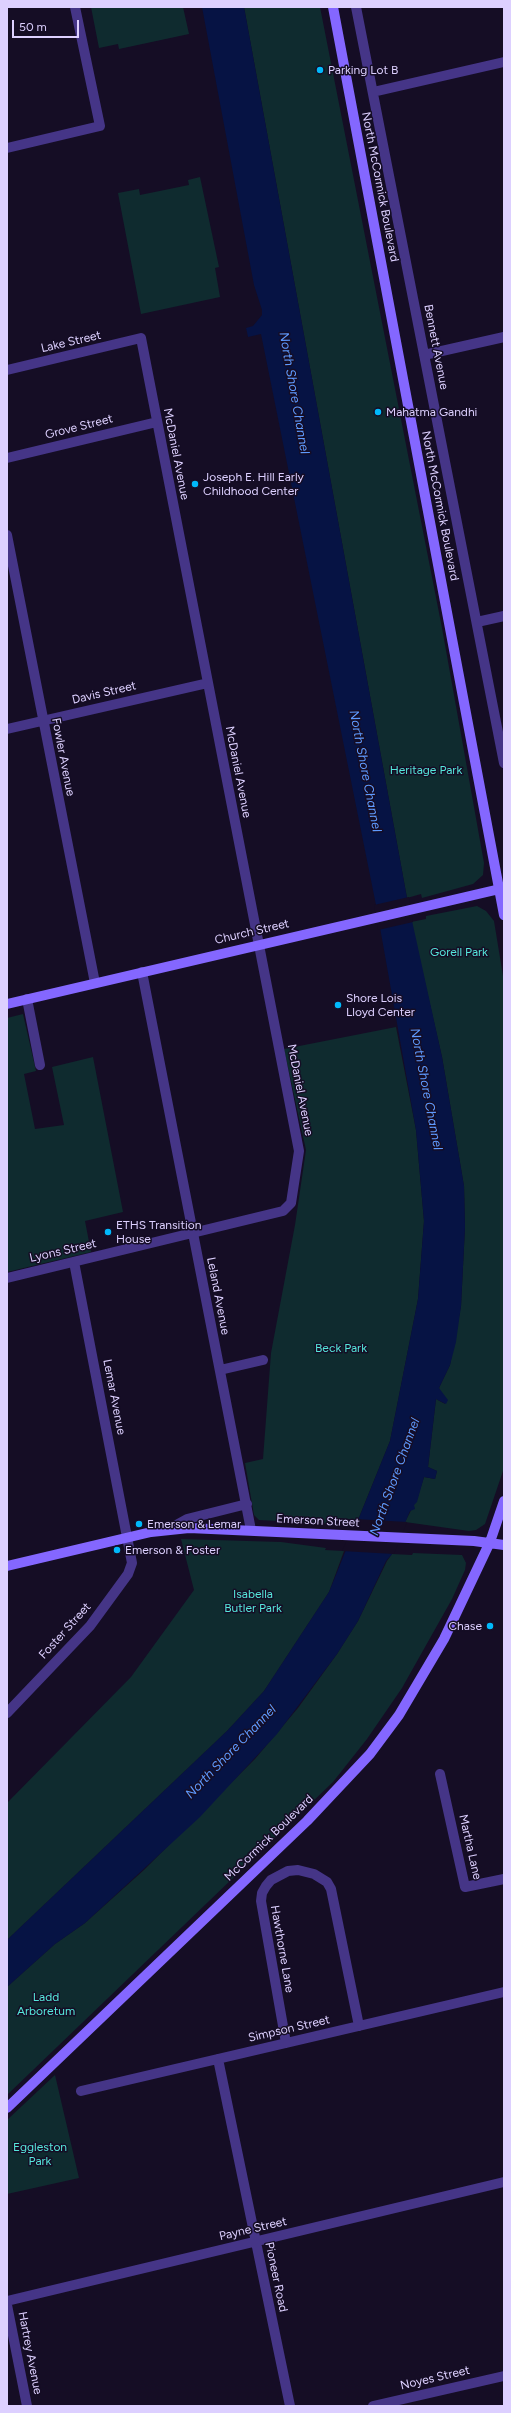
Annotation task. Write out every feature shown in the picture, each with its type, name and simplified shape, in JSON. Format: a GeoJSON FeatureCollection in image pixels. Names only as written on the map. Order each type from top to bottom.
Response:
{"type":"FeatureCollection","features":[{"type":"Feature","properties":{"kind":"main road","name":"North McCormick Boulevard"},"geometry":{"type":"LineString","coordinates":[[333,7],[502,888],[504,915]]}},
{"type":"Feature","properties":{"kind":"main road","name":"Church Street"},"geometry":{"type":"LineString","coordinates":[[7,1004],[502,888]]}},
{"type":"Feature","properties":{"kind":"main road"},"geometry":{"type":"LineString","coordinates":[[490,1542],[504,1501]]}},
{"type":"Feature","properties":{"kind":"main road","name":"Emerson Street"},"geometry":{"type":"LineString","coordinates":[[7,1566],[128,1537],[169,1529],[251,1530],[490,1542],[504,1545]]}},
{"type":"Feature","properties":{"kind":"main road","name":"McCormick Boulevard"},"geometry":{"type":"LineString","coordinates":[[7,2108],[307,1820],[370,1754],[399,1715],[444,1639],[490,1542]]}},
{"type":"Feature","properties":{"kind":"street"},"geometry":{"type":"LineString","coordinates":[[7,148],[100,126],[75,7]]}},
{"type":"Feature","properties":{"kind":"street","name":"Bennett Avenue"},"geometry":{"type":"LineString","coordinates":[[356,7],[504,763]]}},
{"type":"Feature","properties":{"kind":"street"},"geometry":{"type":"LineString","coordinates":[[373,92],[504,62]]}},
{"type":"Feature","properties":{"kind":"street"},"geometry":{"type":"LineString","coordinates":[[424,355],[504,337]]}},
{"type":"Feature","properties":{"kind":"street","name":"Lake Street"},"geometry":{"type":"LineString","coordinates":[[7,370],[141,338]]}},
{"type":"Feature","properties":{"kind":"street","name":"McDaniel Avenue"},"geometry":{"type":"LineString","coordinates":[[141,338],[299,1150],[291,1203],[287,1209]]}},
{"type":"Feature","properties":{"kind":"street","name":"Grove Street"},"geometry":{"type":"LineString","coordinates":[[7,458],[157,422]]}},
{"type":"Feature","properties":{"kind":"street","name":"Fowler Avenue"},"geometry":{"type":"LineString","coordinates":[[7,535],[95,983]]}},
{"type":"Feature","properties":{"kind":"street"},"geometry":{"type":"LineString","coordinates":[[477,622],[504,616]]}},
{"type":"Feature","properties":{"kind":"street","name":"Davis Street"},"geometry":{"type":"LineString","coordinates":[[7,729],[208,682]]}},
{"type":"Feature","properties":{"kind":"street","name":"Leland Avenue"},"geometry":{"type":"LineString","coordinates":[[142,972],[251,1530]]}},
{"type":"Feature","properties":{"kind":"street"},"geometry":{"type":"LineString","coordinates":[[26,999],[40,1065]]}},
{"type":"Feature","properties":{"kind":"street","name":"Lyons Street"},"geometry":{"type":"LineString","coordinates":[[7,1278],[193,1234],[287,1209]]}},
{"type":"Feature","properties":{"kind":"street","name":"Lemar Avenue"},"geometry":{"type":"LineString","coordinates":[[74,1262],[128,1537]]}},
{"type":"Feature","properties":{"kind":"street"},"geometry":{"type":"LineString","coordinates":[[220,1370],[263,1360]]}},
{"type":"Feature","properties":{"kind":"street","name":"Emerson Street"},"geometry":{"type":"LineString","coordinates":[[169,1529],[187,1519],[247,1504]]}},
{"type":"Feature","properties":{"kind":"street","name":"Foster Street"},"geometry":{"type":"LineString","coordinates":[[7,1713],[90,1626],[128,1574],[132,1563],[128,1537]]}},
{"type":"Feature","properties":{"kind":"street","name":"Martha Lane"},"geometry":{"type":"LineString","coordinates":[[440,1774],[465,1887],[504,1879]]}},
{"type":"Feature","properties":{"kind":"street","name":"Hawthorne Lane"},"geometry":{"type":"LineString","coordinates":[[286,2043],[261,1902],[262,1893],[266,1886],[278,1876],[288,1871],[298,1870],[314,1874],[327,1882],[331,1889],[359,2026]]}},
{"type":"Feature","properties":{"kind":"street","name":"Simpson Street"},"geometry":{"type":"LineString","coordinates":[[81,2091],[504,1992]]}},
{"type":"Feature","properties":{"kind":"street","name":"Pioneer Road"},"geometry":{"type":"LineString","coordinates":[[218,2059],[290,2406]]}},
{"type":"Feature","properties":{"kind":"street","name":"Payne Street"},"geometry":{"type":"LineString","coordinates":[[7,2301],[504,2182]]}},
{"type":"Feature","properties":{"kind":"street","name":"Hartrey Avenue"},"geometry":{"type":"LineString","coordinates":[[7,2305],[27,2406]]}},
{"type":"Feature","properties":{"kind":"street","name":"Noyes Street"},"geometry":{"type":"LineString","coordinates":[[373,2406],[504,2376]]}},
{"type":"Feature","properties":{"kind":"green space"},"geometry":{"type":"Polygon","coordinates":[[[91,7],[183,7],[189,34],[119,49],[118,44],[99,48],[91,7]]]}},
{"type":"Feature","properties":{"kind":"green space","name":"Heritage Park"},"geometry":{"type":"Polygon","coordinates":[[[244,7],[320,7],[442,628],[484,863],[483,875],[473,884],[422,898],[421,894],[407,898],[244,7]]]}},
{"type":"Feature","properties":{"kind":"green space"},"geometry":{"type":"Polygon","coordinates":[[[200,177],[219,267],[215,268],[220,297],[141,314],[118,193],[139,189],[140,195],[189,185],[188,180],[200,177]]]}},
{"type":"Feature","properties":{"kind":"green space","name":"Gorell Park"},"geometry":{"type":"Polygon","coordinates":[[[477,906],[486,911],[494,921],[504,982],[504,1468],[485,1524],[476,1530],[469,1531],[405,1522],[417,1499],[424,1477],[435,1479],[437,1471],[428,1467],[436,1399],[445,1404],[439,1388],[450,1365],[461,1306],[465,1227],[464,1186],[442,1057],[411,922],[426,919],[426,916],[477,906]]]}},
{"type":"Feature","properties":{"kind":"green space"},"geometry":{"type":"Polygon","coordinates":[[[23,1014],[36,1071],[24,1074],[35,1129],[64,1125],[52,1067],[93,1057],[123,1212],[85,1221],[91,1252],[7,1272],[7,1018],[23,1014]]]}},
{"type":"Feature","properties":{"kind":"green space","name":"Beck Park"},"geometry":{"type":"Polygon","coordinates":[[[396,1027],[416,1130],[424,1221],[418,1299],[390,1441],[358,1520],[339,1518],[336,1524],[259,1520],[254,1515],[245,1463],[263,1459],[271,1353],[295,1225],[306,1150],[284,1049],[396,1027]]]}},
{"type":"Feature","properties":{"kind":"green space","name":"Isabella Butler Park"},"geometry":{"type":"Polygon","coordinates":[[[181,1539],[281,1542],[326,1548],[325,1550],[344,1551],[329,1592],[264,1691],[227,1731],[7,1940],[7,1803],[131,1677],[194,1590],[181,1539]]]}},
{"type":"Feature","properties":{"kind":"green space","name":"Ladd Arboretum"},"geometry":{"type":"Polygon","coordinates":[[[413,1553],[462,1555],[466,1563],[465,1570],[452,1599],[402,1688],[367,1739],[333,1782],[7,2095],[7,1987],[55,1944],[85,1923],[144,1870],[255,1759],[298,1708],[337,1654],[358,1621],[387,1561],[392,1554],[412,1555],[413,1553]]]}},
{"type":"Feature","properties":{"kind":"green space","name":"Eggleston Park"},"geometry":{"type":"Polygon","coordinates":[[[55,2075],[79,2178],[7,2194],[7,2120],[55,2075]]]}},
{"type":"Feature","properties":{"kind":"water","name":"North Shore Channel"},"geometry":{"type":"Polygon","coordinates":[[[202,7],[244,7],[407,898],[442,1057],[464,1186],[465,1227],[461,1306],[456,1342],[450,1365],[439,1388],[448,1400],[446,1404],[436,1399],[428,1467],[437,1471],[435,1479],[424,1477],[417,1502],[414,1505],[415,1509],[410,1511],[392,1554],[386,1561],[358,1621],[337,1654],[277,1734],[200,1817],[85,1923],[55,1944],[7,1987],[7,1940],[227,1731],[264,1691],[329,1592],[390,1441],[418,1299],[424,1221],[416,1130],[376,905],[261,334],[248,337],[246,328],[253,326],[262,315],[262,310],[254,285],[202,7]]]}},
{"type":"Feature","properties":{"kind":"pier"},"geometry":{"type":"Polygon","coordinates":[[[409,897],[413,922],[378,930],[374,905],[409,897]]]}},
{"type":"Feature","properties":{"kind":"pier"},"geometry":{"type":"Polygon","coordinates":[[[356,1519],[407,1522],[394,1554],[342,1551],[356,1519]]]}},
{"type":"Feature","properties":{"kind":"place","name":"Parking Lot B"},"geometry":{"type":"Point","coordinates":[320,70]}},
{"type":"Feature","properties":{"kind":"place","name":"Mahatma Gandhi"},"geometry":{"type":"Point","coordinates":[378,412]}},
{"type":"Feature","properties":{"kind":"place","name":"Joseph E. Hill Early Childhood Center"},"geometry":{"type":"Point","coordinates":[195,484]}},
{"type":"Feature","properties":{"kind":"place","name":"Shore Lois Lloyd Center"},"geometry":{"type":"Point","coordinates":[338,1005]}},
{"type":"Feature","properties":{"kind":"place","name":"ETHS Transition House"},"geometry":{"type":"Point","coordinates":[108,1232]}},
{"type":"Feature","properties":{"kind":"place","name":"Emerson & Lemar"},"geometry":{"type":"Point","coordinates":[139,1524]}},
{"type":"Feature","properties":{"kind":"place","name":"Emerson & Foster"},"geometry":{"type":"Point","coordinates":[117,1550]}},
{"type":"Feature","properties":{"kind":"place","name":"Chase"},"geometry":{"type":"Point","coordinates":[490,1626]}}]}
